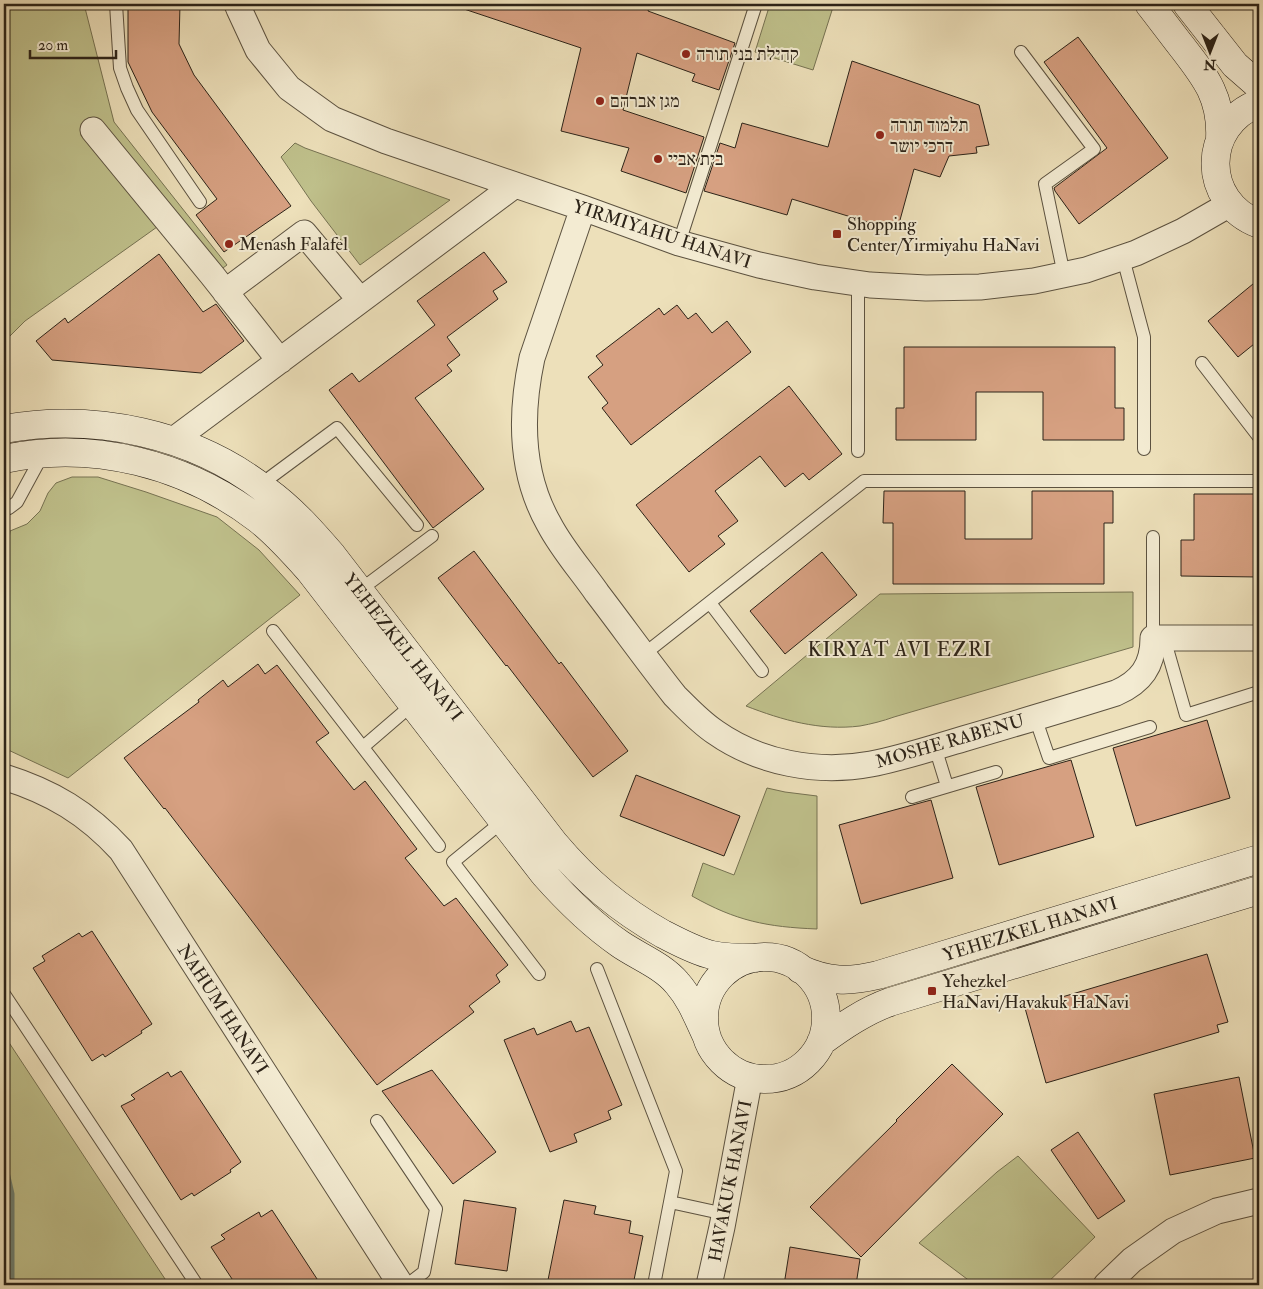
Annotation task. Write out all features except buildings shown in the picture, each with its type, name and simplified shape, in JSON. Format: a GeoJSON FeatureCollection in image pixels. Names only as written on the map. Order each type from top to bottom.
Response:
{"type":"FeatureCollection","features":[{"type":"Feature","properties":{"kind":"street","name":"YIRMIYAHU HANAVI"},"geometry":{"type":"LineString","coordinates":[[237,4],[258,50],[289,88],[332,118],[386,141],[679,243],[760,265],[815,277],[870,285],[926,288],[980,287],[1034,281],[1086,270],[1136,253],[1183,231],[1230,204]]}},
{"type":"Feature","properties":{"kind":"street"},"geometry":{"type":"LineString","coordinates":[[1149,4],[1209,83],[1218,107],[1220,123],[1220,139],[1216,158],[1216,174],[1220,188],[1230,204],[1242,215],[1259,224]]}},
{"type":"Feature","properties":{"kind":"street"},"geometry":{"type":"LineString","coordinates":[[1187,4],[1235,65],[1259,86]]}},
{"type":"Feature","properties":{"kind":"street"},"geometry":{"type":"LineString","coordinates":[[1220,139],[1237,116],[1259,103]]}},
{"type":"Feature","properties":{"kind":"street"},"geometry":{"type":"LineString","coordinates":[[93,130],[280,361]]}},
{"type":"Feature","properties":{"kind":"street"},"geometry":{"type":"LineString","coordinates":[[172,440],[515,185]]}},
{"type":"Feature","properties":{"kind":"street","name":"MOSHE RABENU"},"geometry":{"type":"LineString","coordinates":[[583,208],[532,358],[524,405],[525,449],[528,470],[540,507],[558,540],[675,696],[714,732],[760,756],[785,763],[812,767],[840,767],[877,762],[935,747],[1116,693],[1130,686],[1141,677],[1148,665],[1158,638]]}},
{"type":"Feature","properties":{"kind":"street"},"geometry":{"type":"LineString","coordinates":[[225,292],[304,232],[360,300]]}},
{"type":"Feature","properties":{"kind":"street","name":"YEHEZKEL HANAVI"},"geometry":{"type":"LineString","coordinates":[[4,429],[20,426],[66,424],[110,426],[152,434],[193,448],[231,466],[260,485],[301,520],[332,555],[554,843],[580,873],[621,907],[648,925],[687,946],[716,956],[755,958]]}},
{"type":"Feature","properties":{"kind":"street","name":"YEHEZKEL HANAVI"},"geometry":{"type":"LineString","coordinates":[[4,458],[24,454],[60,452],[96,453],[131,459],[165,469],[198,482],[230,500],[259,520],[300,559],[544,874],[582,914],[632,952],[677,982],[691,1002],[707,1037]]}},
{"type":"Feature","properties":{"kind":"street"},"geometry":{"type":"LineString","coordinates":[[1158,638],[1259,638]]}},
{"type":"Feature","properties":{"kind":"street","name":"NAHUM HANAVI"},"geometry":{"type":"LineString","coordinates":[[4,777],[40,790],[76,810],[99,828],[121,850],[401,1285]]}},
{"type":"Feature","properties":{"kind":"street","name":"YEHEZKEL HANAVI"},"geometry":{"type":"LineString","coordinates":[[800,969],[820,977],[838,980],[854,980],[878,975],[1259,859]]}},
{"type":"Feature","properties":{"kind":"street","name":"YEHEZKEL HANAVI"},"geometry":{"type":"LineString","coordinates":[[821,1042],[850,1021],[890,1002],[1259,890]]}},
{"type":"Feature","properties":{"kind":"street"},"geometry":{"type":"LineString","coordinates":[[774,958],[784,960],[800,969],[814,982],[824,1006],[825,1024],[821,1042],[816,1050],[808,1061],[793,1071],[776,1078],[759,1078],[734,1070],[714,1053],[707,1037],[704,1018],[706,1000],[710,990],[721,975],[745,960],[774,958]]}},
{"type":"Feature","properties":{"kind":"street","name":"HAVAKUK HANAVI"},"geometry":{"type":"LineString","coordinates":[[710,1285],[750,1076]]}},
{"type":"Feature","properties":{"kind":"street"},"geometry":{"type":"LineString","coordinates":[[1106,1285],[1132,1260],[1173,1231],[1217,1211],[1259,1201]]}},
{"type":"Feature","properties":{"kind":"lane"},"geometry":{"type":"LineString","coordinates":[[116,4],[120,68],[127,88],[137,110],[200,202]]}},
{"type":"Feature","properties":{"kind":"lane"},"geometry":{"type":"LineString","coordinates":[[679,243],[756,4]]}},
{"type":"Feature","properties":{"kind":"lane"},"geometry":{"type":"LineString","coordinates":[[1021,52],[1094,149],[1045,184],[1064,275]]}},
{"type":"Feature","properties":{"kind":"lane"},"geometry":{"type":"LineString","coordinates":[[1123,258],[1144,336],[1144,449]]}},
{"type":"Feature","properties":{"kind":"lane"},"geometry":{"type":"LineString","coordinates":[[858,283],[858,450]]}},
{"type":"Feature","properties":{"kind":"lane"},"geometry":{"type":"LineString","coordinates":[[1202,363],[1259,437]]}},
{"type":"Feature","properties":{"kind":"lane"},"geometry":{"type":"LineString","coordinates":[[260,485],[337,428],[417,525]]}},
{"type":"Feature","properties":{"kind":"lane"},"geometry":{"type":"LineString","coordinates":[[4,510],[17,502],[44,452]]}},
{"type":"Feature","properties":{"kind":"lane"},"geometry":{"type":"LineString","coordinates":[[643,655],[864,481],[1253,481]]}},
{"type":"Feature","properties":{"kind":"lane"},"geometry":{"type":"LineString","coordinates":[[360,590],[432,536]]}},
{"type":"Feature","properties":{"kind":"lane"},"geometry":{"type":"LineString","coordinates":[[1153,538],[1158,638],[1186,715],[1259,692]]}},
{"type":"Feature","properties":{"kind":"lane"},"geometry":{"type":"LineString","coordinates":[[710,602],[762,671]]}},
{"type":"Feature","properties":{"kind":"lane"},"geometry":{"type":"LineString","coordinates":[[273,631],[439,846]]}},
{"type":"Feature","properties":{"kind":"lane"},"geometry":{"type":"LineString","coordinates":[[363,747],[413,704]]}},
{"type":"Feature","properties":{"kind":"lane"},"geometry":{"type":"LineString","coordinates":[[1035,718],[1049,758],[1150,727]]}},
{"type":"Feature","properties":{"kind":"lane"},"geometry":{"type":"LineString","coordinates":[[935,747],[948,786]]}},
{"type":"Feature","properties":{"kind":"lane"},"geometry":{"type":"LineString","coordinates":[[912,797],[996,772]]}},
{"type":"Feature","properties":{"kind":"lane"},"geometry":{"type":"LineString","coordinates":[[503,821],[453,862],[539,974]]}},
{"type":"Feature","properties":{"kind":"lane"},"geometry":{"type":"LineString","coordinates":[[597,969],[676,1171],[654,1285]]}},
{"type":"Feature","properties":{"kind":"lane"},"geometry":{"type":"LineString","coordinates":[[4,994],[196,1285]]}},
{"type":"Feature","properties":{"kind":"lane"},"geometry":{"type":"LineString","coordinates":[[377,1121],[436,1208],[424,1272],[407,1285]]}},
{"type":"Feature","properties":{"kind":"lane"},"geometry":{"type":"LineString","coordinates":[[670,1202],[725,1214]]}},
{"type":"Feature","properties":{"kind":"green space"},"geometry":{"type":"Polygon","coordinates":[[[4,4],[84,4],[114,122],[227,265],[205,281],[157,227],[25,321],[8,338],[4,378],[4,4]]]}},
{"type":"Feature","properties":{"kind":"green space"},"geometry":{"type":"Polygon","coordinates":[[[770,4],[834,4],[813,70],[755,52],[770,4]]]}},
{"type":"Feature","properties":{"kind":"green space"},"geometry":{"type":"Polygon","coordinates":[[[295,143],[450,200],[360,265],[311,201],[281,157],[295,143]]]}},
{"type":"Feature","properties":{"kind":"green space"},"geometry":{"type":"Polygon","coordinates":[[[72,477],[98,477],[217,517],[259,550],[300,595],[68,778],[4,748],[4,583],[10,531],[27,524],[40,511],[48,493],[56,483],[72,477]]]}},
{"type":"Feature","properties":{"kind":"green space"},"geometry":{"type":"Polygon","coordinates":[[[1133,592],[1133,647],[860,726],[816,726],[773,716],[746,706],[880,594],[1133,592]]]}},
{"type":"Feature","properties":{"kind":"green space"},"geometry":{"type":"Polygon","coordinates":[[[767,788],[817,796],[817,929],[783,927],[752,921],[708,905],[692,896],[703,863],[734,875],[767,788]]]}},
{"type":"Feature","properties":{"kind":"green space"},"geometry":{"type":"Polygon","coordinates":[[[4,1035],[169,1285],[4,1285],[4,1035]]]}},
{"type":"Feature","properties":{"kind":"green space"},"geometry":{"type":"Polygon","coordinates":[[[1018,1156],[1095,1237],[1045,1285],[975,1285],[919,1243],[997,1172],[1018,1156]]]}},
{"type":"Feature","properties":{"kind":"waterway"},"geometry":{"type":"LineString","coordinates":[[4,1168],[10,1194],[10,1285]]}},
{"type":"Feature","properties":{"kind":"place","name":"קהילת בני תורה"},"geometry":{"type":"Point","coordinates":[686,54]}},
{"type":"Feature","properties":{"kind":"place","name":"מגן אברהם"},"geometry":{"type":"Point","coordinates":[600,101]}},
{"type":"Feature","properties":{"kind":"place","name":"תלמוד תורה דרכי יושר"},"geometry":{"type":"Point","coordinates":[880,135]}},
{"type":"Feature","properties":{"kind":"place","name":"בית אביי"},"geometry":{"type":"Point","coordinates":[658,159]}},
{"type":"Feature","properties":{"kind":"place","name":"Shopping Center/Yirmiyahu HaNavi"},"geometry":{"type":"Point","coordinates":[837,234]}},
{"type":"Feature","properties":{"kind":"place","name":"Menash Falafel"},"geometry":{"type":"Point","coordinates":[229,244]}},
{"type":"Feature","properties":{"kind":"place","name":"Yehezkel HaNavi/Havakuk HaNavi"},"geometry":{"type":"Point","coordinates":[932,991]}},
{"type":"Feature","properties":{"kind":"district","name":"KIRYAT AVI EZRI"},"geometry":{"type":"Point","coordinates":[900,649]}}]}
